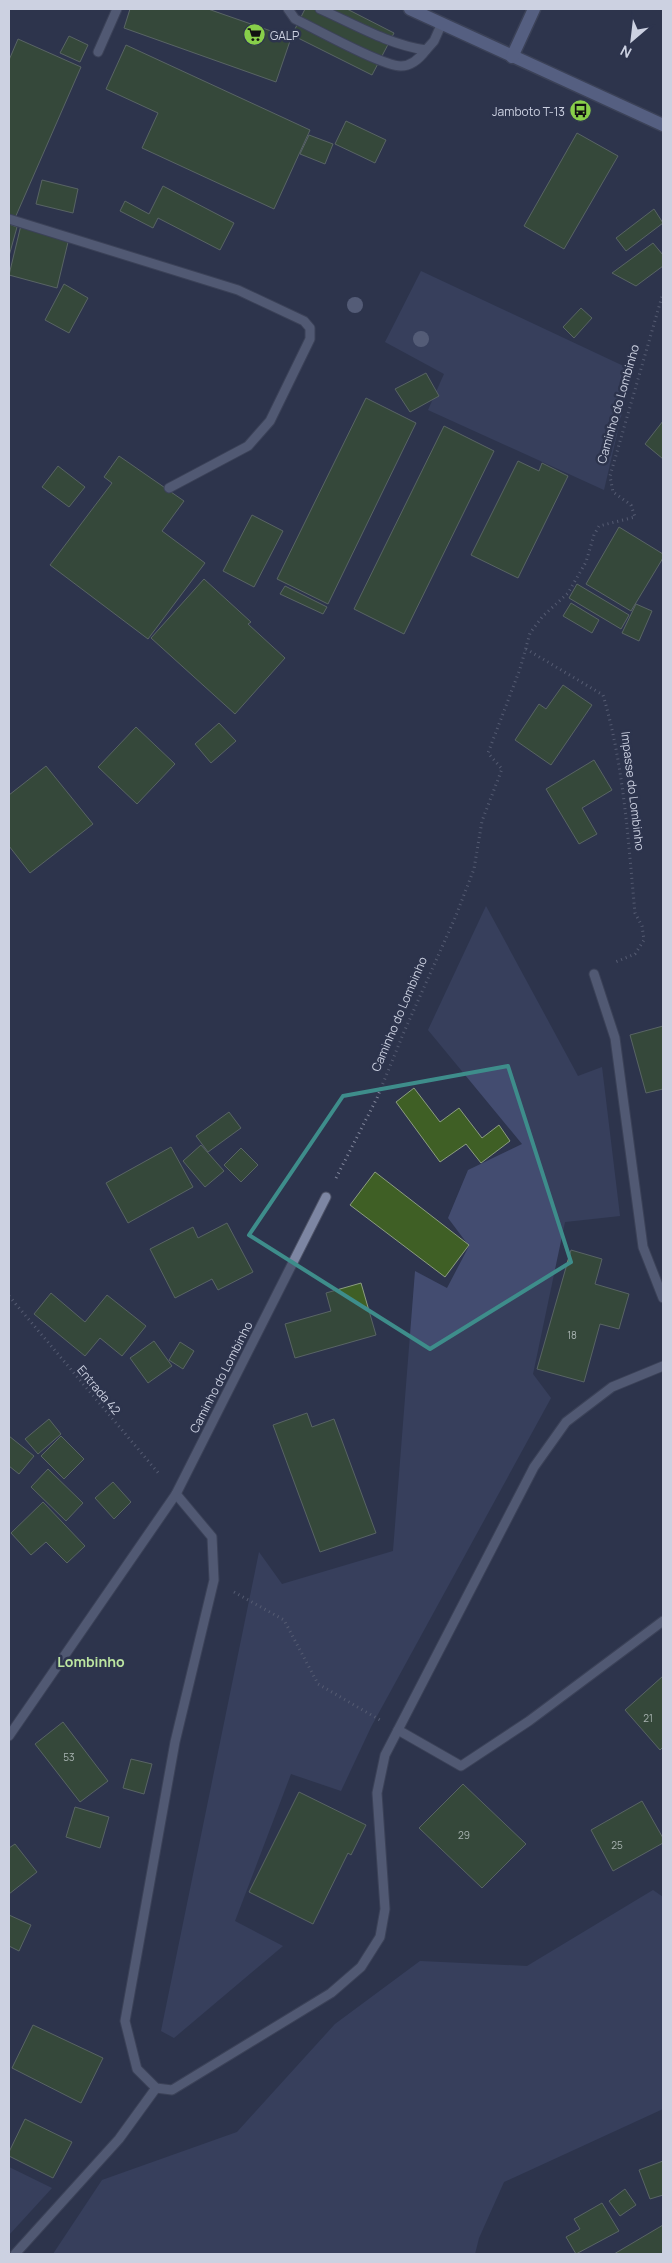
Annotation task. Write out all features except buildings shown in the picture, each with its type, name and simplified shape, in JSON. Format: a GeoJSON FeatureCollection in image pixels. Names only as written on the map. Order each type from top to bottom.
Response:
{"type":"FeatureCollection","features":[{"type":"Feature","properties":{"kind":"main road"},"geometry":{"type":"LineString","coordinates":[[410,9],[663,125]]}},
{"type":"Feature","properties":{"kind":"main road"},"geometry":{"type":"LineString","coordinates":[[512,57],[534,9]]}},
{"type":"Feature","properties":{"kind":"street"},"geometry":{"type":"LineString","coordinates":[[98,52],[117,9]]}},
{"type":"Feature","properties":{"kind":"street"},"geometry":{"type":"LineString","coordinates":[[288,9],[295,19],[384,61],[402,66],[418,60],[434,41],[442,23]]}},
{"type":"Feature","properties":{"kind":"street"},"geometry":{"type":"LineString","coordinates":[[320,9],[393,42],[426,50]]}},
{"type":"Feature","properties":{"kind":"street"},"geometry":{"type":"LineString","coordinates":[[9,219],[238,290],[304,321],[310,328],[310,339],[270,421],[261,432],[248,446],[169,488]]}},
{"type":"Feature","properties":{"kind":"street"},"geometry":{"type":"LineString","coordinates":[[594,974],[615,1038],[642,1247],[663,1298]]}},
{"type":"Feature","properties":{"kind":"street","name":"Caminho do Lombinho"},"geometry":{"type":"LineString","coordinates":[[9,1736],[176,1494],[326,1197]]}},
{"type":"Feature","properties":{"kind":"street"},"geometry":{"type":"LineString","coordinates":[[176,1494],[212,1537],[214,1580],[174,1742],[125,2021],[136,2069],[156,2088],[172,2090],[331,1992],[361,1967],[380,1937],[385,1910],[377,1793],[385,1755],[534,1468],[566,1422],[612,1387],[663,1366]]}},
{"type":"Feature","properties":{"kind":"street"},"geometry":{"type":"LineString","coordinates":[[398,1730],[461,1766],[530,1721],[663,1621]]}},
{"type":"Feature","properties":{"kind":"street"},"geometry":{"type":"LineString","coordinates":[[15,2254],[119,2140],[156,2088]]}},
{"type":"Feature","properties":{"kind":"path","name":"Caminho do Lombinho"},"geometry":{"type":"LineString","coordinates":[[326,1197],[377,1098],[474,869],[482,821],[502,769],[488,752],[526,649],[530,633],[542,617],[568,593],[586,562],[594,535],[599,526],[635,517],[630,505],[613,492],[610,476],[663,293]]}},
{"type":"Feature","properties":{"kind":"path","name":"Impasse do Lombinho"},"geometry":{"type":"LineString","coordinates":[[526,649],[603,695],[613,729],[623,794],[635,913],[642,926],[644,940],[635,954],[614,963]]}},
{"type":"Feature","properties":{"kind":"path","name":"Entrada 42"},"geometry":{"type":"LineString","coordinates":[[9,1296],[176,1494]]}},
{"type":"Feature","properties":{"kind":"path"},"geometry":{"type":"LineString","coordinates":[[214,1580],[284,1620],[318,1684],[398,1730]]}},
{"type":"Feature","properties":{"kind":"highlighted area"},"geometry":{"type":"Polygon","coordinates":[[[508,1066],[571,1262],[430,1349],[249,1235],[343,1096],[508,1066]]]}},
{"type":"Feature","properties":{"kind":"shaded area"},"geometry":{"type":"Polygon","coordinates":[[[421,271],[632,370],[604,490],[428,410],[444,374],[385,342],[421,271]]]}},
{"type":"Feature","properties":{"kind":"shaded area"},"geometry":{"type":"Polygon","coordinates":[[[486,906],[578,1076],[602,1067],[620,1216],[565,1222],[533,1374],[551,1398],[371,1727],[341,1791],[291,1774],[235,1921],[283,1946],[174,2038],[161,2031],[259,1552],[282,1584],[393,1551],[415,1271],[447,1288],[469,1246],[448,1218],[468,1170],[522,1144],[428,1030],[486,906]]]}},
{"type":"Feature","properties":{"kind":"shaded area"},"geometry":{"type":"Polygon","coordinates":[[[653,1890],[663,1897],[663,2109],[504,2182],[479,2238],[475,2254],[53,2254],[102,2180],[237,2132],[335,2024],[420,1961],[527,1966],[653,1890]]]}},
{"type":"Feature","properties":{"kind":"shaded area"},"geometry":{"type":"Polygon","coordinates":[[[9,2167],[52,2188],[9,2235],[9,2167]]]}},
{"type":"Feature","properties":{"kind":"place","name":"GALP"},"geometry":{"type":"Point","coordinates":[254,35]}},
{"type":"Feature","properties":{"kind":"place","name":"Jamboto T-13"},"geometry":{"type":"Point","coordinates":[581,111]}},
{"type":"Feature","properties":{"kind":"district","name":"Lombinho"},"geometry":{"type":"Point","coordinates":[91,1661]}}]}
